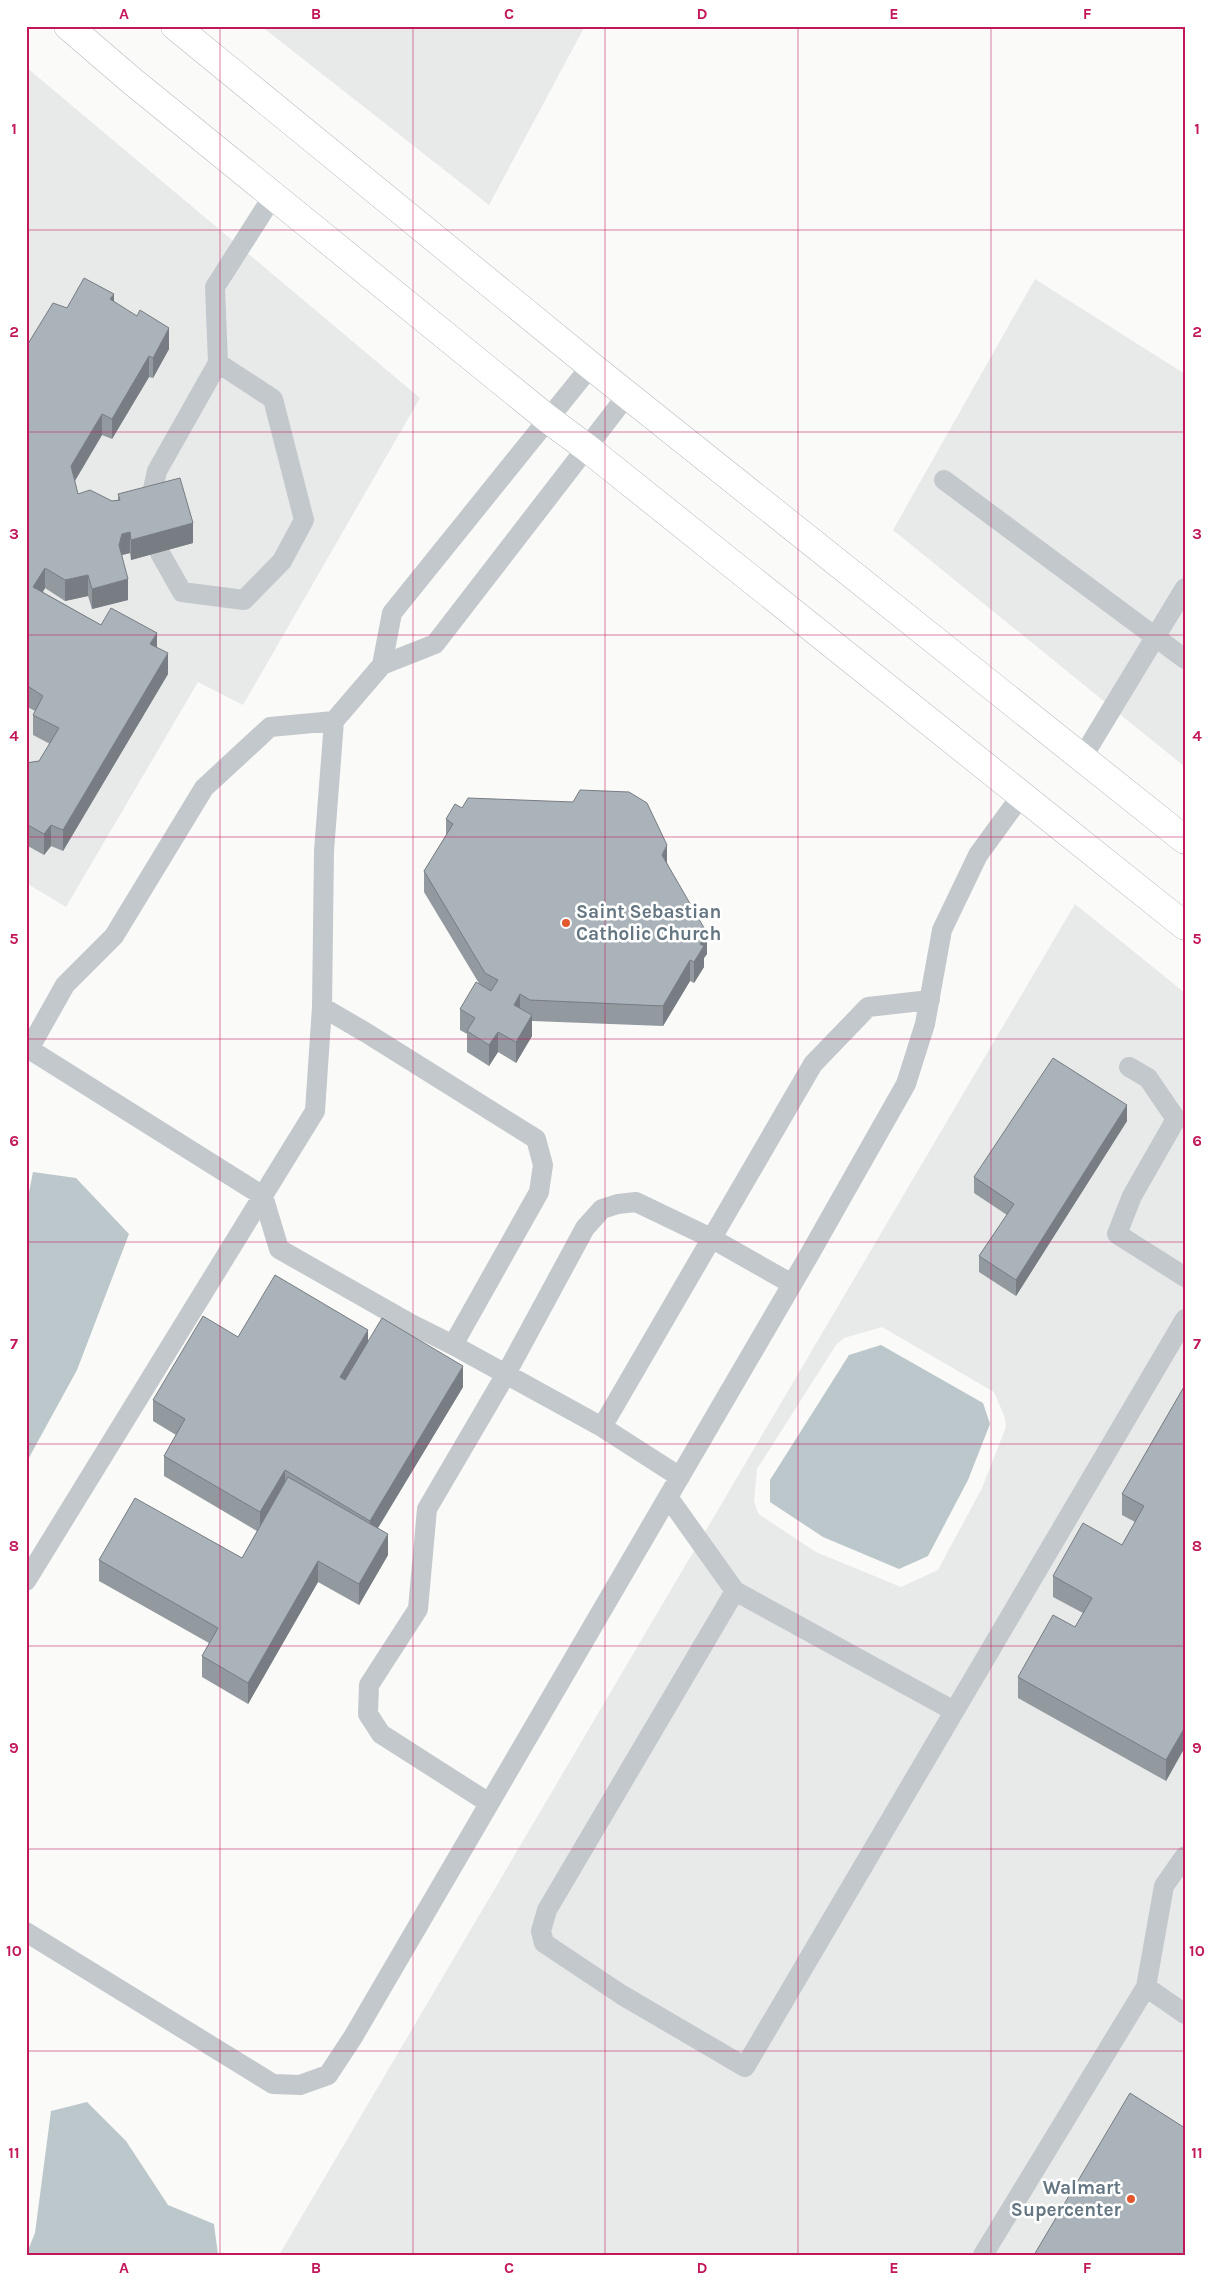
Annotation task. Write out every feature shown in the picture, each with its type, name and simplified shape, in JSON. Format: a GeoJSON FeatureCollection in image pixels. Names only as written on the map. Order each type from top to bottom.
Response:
{"type":"FeatureCollection","features":[{"type":"Feature","properties":{"kind":"main road"},"geometry":{"type":"LineString","coordinates":[[68,26],[273,196],[548,419],[587,448],[1185,926]]}},
{"type":"Feature","properties":{"kind":"main road"},"geometry":{"type":"LineString","coordinates":[[175,26],[591,366],[1185,840]]}},
{"type":"Feature","properties":{"kind":"lane"},"geometry":{"type":"LineString","coordinates":[[149,507],[157,471],[218,363],[215,288],[273,196]]}},
{"type":"Feature","properties":{"kind":"lane"},"geometry":{"type":"LineString","coordinates":[[160,553],[182,592],[244,600],[282,561],[304,520],[273,399],[218,363]]}},
{"type":"Feature","properties":{"kind":"lane"},"geometry":{"type":"LineString","coordinates":[[382,665],[392,613],[591,366]]}},
{"type":"Feature","properties":{"kind":"lane"},"geometry":{"type":"LineString","coordinates":[[26,1581],[315,1111],[322,1007],[324,851],[334,721],[382,665],[435,644],[628,394]]}},
{"type":"Feature","properties":{"kind":"lane"},"geometry":{"type":"LineString","coordinates":[[944,480],[1185,659]]}},
{"type":"Feature","properties":{"kind":"lane"},"geometry":{"type":"LineString","coordinates":[[1082,758],[1185,588]]}},
{"type":"Feature","properties":{"kind":"lane"},"geometry":{"type":"LineString","coordinates":[[334,721],[270,728],[204,788],[114,936],[65,985],[29,1049],[263,1196],[279,1249],[411,1324],[602,1427],[680,1477]]}},
{"type":"Feature","properties":{"kind":"lane"},"geometry":{"type":"LineString","coordinates":[[26,1932],[273,2084],[300,2085],[328,2076],[353,2037],[680,1477],[906,1084],[925,1024],[942,930],[978,855],[1021,796]]}},
{"type":"Feature","properties":{"kind":"lane"},"geometry":{"type":"LineString","coordinates":[[602,1427],[812,1064],[868,1007],[930,1000]]}},
{"type":"Feature","properties":{"kind":"lane"},"geometry":{"type":"LineString","coordinates":[[322,1007],[536,1139],[543,1165],[539,1192],[453,1345]]}},
{"type":"Feature","properties":{"kind":"lane"},"geometry":{"type":"LineString","coordinates":[[1129,1067],[1148,1078],[1176,1119],[1132,1196],[1117,1234],[1185,1277]]}},
{"type":"Feature","properties":{"kind":"lane"},"geometry":{"type":"LineString","coordinates":[[489,1803],[381,1734],[368,1714],[369,1685],[418,1609],[427,1509],[506,1374],[586,1228],[602,1209],[618,1204],[636,1202],[711,1238],[792,1284]]}},
{"type":"Feature","properties":{"kind":"lane"},"geometry":{"type":"LineString","coordinates":[[735,1591],[547,1910],[541,1931],[544,1942],[607,1984],[745,2068],[1185,1319]]}},
{"type":"Feature","properties":{"kind":"lane"},"geometry":{"type":"LineString","coordinates":[[668,1497],[735,1591],[954,1712]]}},
{"type":"Feature","properties":{"kind":"lane"},"geometry":{"type":"LineString","coordinates":[[983,2255],[1146,1987],[1164,1886],[1185,1856]]}},
{"type":"Feature","properties":{"kind":"lane"},"geometry":{"type":"LineString","coordinates":[[1146,1987],[1185,2014]]}},
{"type":"Feature","properties":{"kind":"shaded area"},"geometry":{"type":"Polygon","coordinates":[[[261,26],[585,26],[489,205],[261,26]]]}},
{"type":"Feature","properties":{"kind":"shaded area"},"geometry":{"type":"Polygon","coordinates":[[[26,67],[420,398],[243,705],[198,682],[66,907],[26,883],[26,67]]]}},
{"type":"Feature","properties":{"kind":"shaded area"},"geometry":{"type":"Polygon","coordinates":[[[1035,279],[1185,374],[1185,767],[893,530],[1035,279]]]}},
{"type":"Feature","properties":{"kind":"shaded area"},"geometry":{"type":"Polygon","coordinates":[[[1075,904],[1185,993],[1185,2255],[279,2255],[1075,904]],[[882,1327],[844,1338],[836,1345],[757,1469],[754,1501],[758,1513],[816,1552],[901,1587],[938,1570],[982,1488],[1006,1427],[1005,1418],[994,1392],[882,1327]]]}},
{"type":"Feature","properties":{"kind":"shaded area"},"geometry":{"type":"Polygon","coordinates":[[[33,1172],[76,1178],[129,1234],[77,1370],[26,1463],[26,1208],[33,1172]]]}},
{"type":"Feature","properties":{"kind":"shaded area"},"geometry":{"type":"Polygon","coordinates":[[[881,1345],[983,1403],[990,1424],[968,1480],[928,1556],[899,1569],[823,1537],[770,1502],[770,1480],[849,1355],[881,1345]]]}},
{"type":"Feature","properties":{"kind":"shaded area"},"geometry":{"type":"Polygon","coordinates":[[[87,2102],[126,2141],[168,2205],[214,2224],[218,2255],[26,2255],[35,2233],[51,2111],[87,2102]]]}},
{"type":"Feature","properties":{"kind":"building"},"geometry":{"type":"Polygon","coordinates":[[[84,278],[114,294],[110,299],[137,316],[140,310],[169,328],[153,358],[149,356],[112,419],[102,414],[71,466],[78,494],[90,490],[112,501],[120,500],[118,494],[180,478],[193,523],[131,540],[130,532],[122,534],[119,545],[128,579],[92,589],[88,575],[65,580],[45,568],[33,587],[101,625],[111,608],[157,633],[150,644],[168,653],[63,830],[51,825],[44,834],[26,824],[26,763],[39,761],[59,728],[33,715],[43,696],[26,685],[26,347],[53,303],[67,308],[84,278]]]}},
{"type":"Feature","properties":{"kind":"building","name":"Saint Sebastian Catholic Church"},"geometry":{"type":"Polygon","coordinates":[[[580,790],[629,792],[647,803],[667,845],[662,855],[707,933],[700,944],[704,946],[694,962],[690,960],[663,1006],[530,1000],[520,994],[514,1005],[532,1015],[516,1042],[498,1032],[489,1045],[467,1031],[475,1018],[460,1009],[476,982],[491,991],[498,980],[485,973],[424,871],[453,824],[446,819],[455,804],[462,808],[468,798],[573,802],[580,790]]]}},
{"type":"Feature","properties":{"kind":"building"},"geometry":{"type":"Polygon","coordinates":[[[1053,1058],[1127,1105],[1016,1280],[979,1256],[1014,1204],[974,1177],[1053,1058]]]}},
{"type":"Feature","properties":{"kind":"building"},"geometry":{"type":"Polygon","coordinates":[[[275,1275],[368,1330],[340,1377],[345,1380],[382,1318],[463,1366],[370,1521],[285,1470],[260,1512],[164,1456],[185,1419],[153,1400],[203,1316],[238,1337],[275,1275]]]}},
{"type":"Feature","properties":{"kind":"building"},"geometry":{"type":"Polygon","coordinates":[[[1185,1385],[1185,1727],[1166,1760],[1018,1677],[1053,1615],[1075,1627],[1092,1598],[1053,1576],[1083,1523],[1122,1545],[1144,1506],[1122,1494],[1185,1385]]]}},
{"type":"Feature","properties":{"kind":"building"},"geometry":{"type":"Polygon","coordinates":[[[288,1477],[388,1534],[359,1584],[318,1561],[248,1683],[202,1656],[218,1628],[99,1560],[135,1498],[242,1558],[288,1477]]]}},
{"type":"Feature","properties":{"kind":"building","name":"Walmart Supercenter"},"geometry":{"type":"Polygon","coordinates":[[[1130,2093],[1185,2128],[1185,2255],[1034,2255],[1130,2093]]]}},
{"type":"Feature","properties":{"kind":"place","name":"Saint Sebastian Catholic Church"},"geometry":{"type":"Point","coordinates":[566,923]}},
{"type":"Feature","properties":{"kind":"place","name":"Walmart Supercenter"},"geometry":{"type":"Point","coordinates":[1131,2199]}}]}
